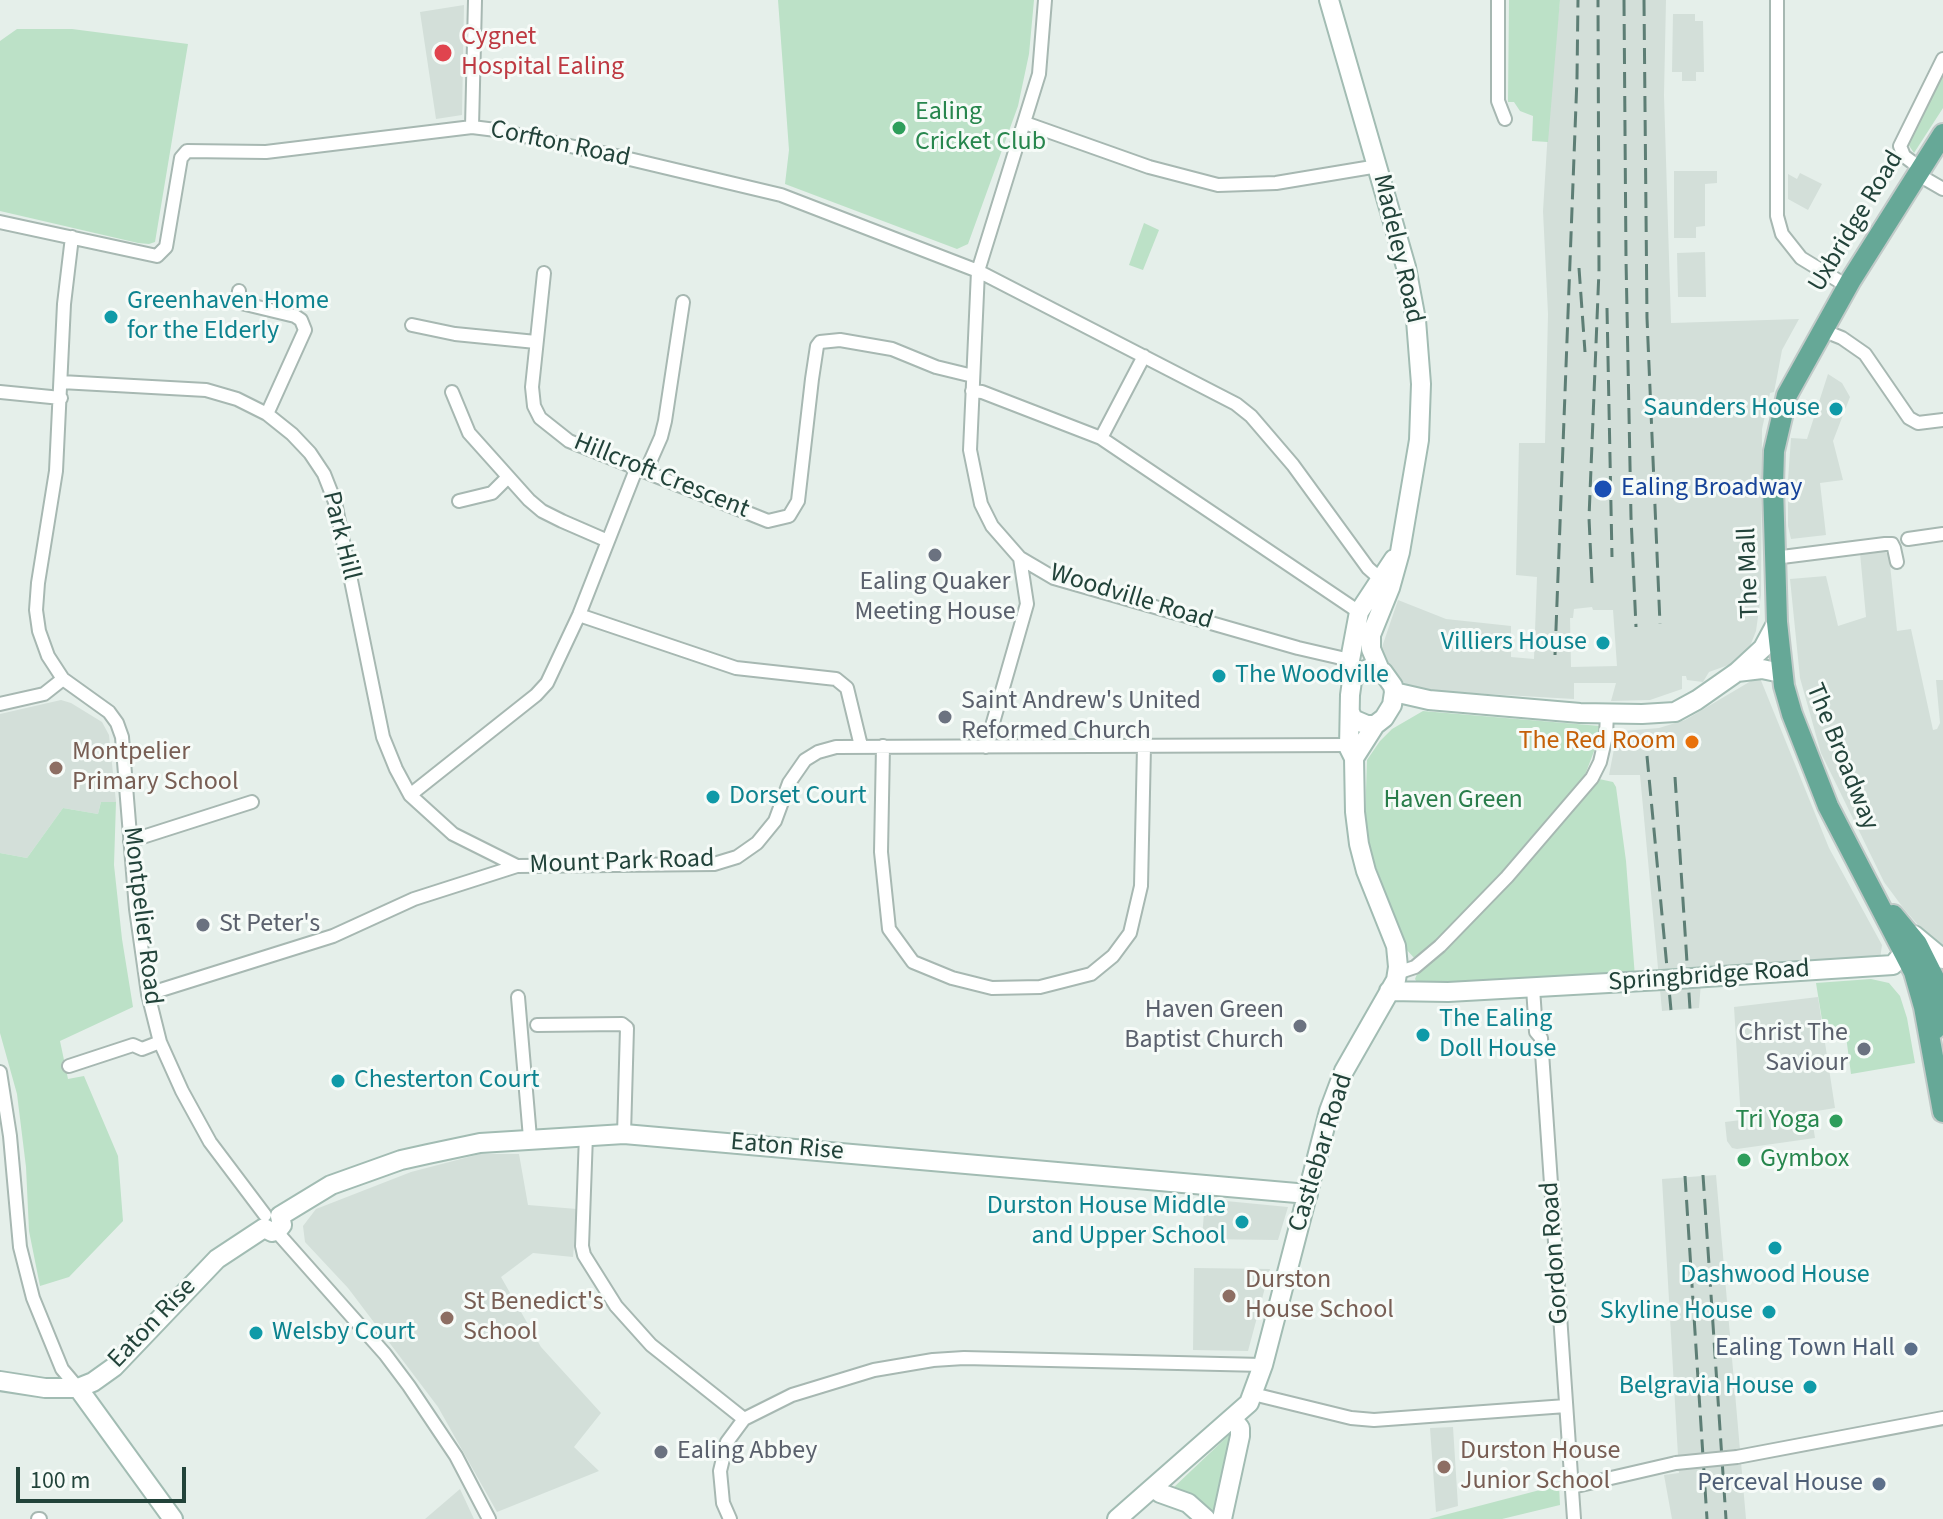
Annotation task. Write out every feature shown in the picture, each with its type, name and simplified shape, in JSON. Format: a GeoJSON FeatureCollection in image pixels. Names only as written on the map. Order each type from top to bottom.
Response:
{"type":"FeatureCollection","features":[{"type":"Feature","properties":{"kind":"main road","name":"Uxbridge Road"},"geometry":{"type":"LineString","coordinates":[[1820,334],[1943,134]]}},
{"type":"Feature","properties":{"kind":"main road","name":"The Mall"},"geometry":{"type":"LineString","coordinates":[[1781,673],[1774,558],[1777,434],[1787,395],[1820,334]]}},
{"type":"Feature","properties":{"kind":"main road","name":"The Broadway"},"geometry":{"type":"LineString","coordinates":[[1781,673],[1792,714],[1820,788],[1914,972],[1924,1007],[1943,1112]]}},
{"type":"Feature","properties":{"kind":"main road","name":"The Broadway"},"geometry":{"type":"LineString","coordinates":[[1877,897],[1940,971]]}},
{"type":"Feature","properties":{"kind":"main road"},"geometry":{"type":"LineString","coordinates":[[1929,1038],[1938,1018],[1940,971]]}},
{"type":"Feature","properties":{"kind":"street"},"geometry":{"type":"LineString","coordinates":[[472,127],[475,0]]}},
{"type":"Feature","properties":{"kind":"street","name":"Woodville Road"},"geometry":{"type":"LineString","coordinates":[[1045,0],[1039,74],[978,271],[970,450],[981,504],[992,526],[1020,558],[1039,572],[1298,648],[1350,660]]}},
{"type":"Feature","properties":{"kind":"street","name":"Madeley Road"},"geometry":{"type":"LineString","coordinates":[[1329,0],[1406,267],[1416,320],[1421,384],[1419,440],[1400,552],[1385,583],[1370,641],[1380,670]]}},
{"type":"Feature","properties":{"kind":"street"},"geometry":{"type":"LineString","coordinates":[[1498,0],[1498,101],[1505,119]]}},
{"type":"Feature","properties":{"kind":"street"},"geometry":{"type":"LineString","coordinates":[[1777,0],[1777,216],[1782,234],[1801,258],[1847,286]]}},
{"type":"Feature","properties":{"kind":"street"},"geometry":{"type":"LineString","coordinates":[[1943,59],[1900,146],[1904,156],[1918,171],[1943,189]]}},
{"type":"Feature","properties":{"kind":"street"},"geometry":{"type":"LineString","coordinates":[[1025,123],[1149,167],[1218,185],[1276,183],[1378,166]]}},
{"type":"Feature","properties":{"kind":"street","name":"Corfton Road"},"geometry":{"type":"LineString","coordinates":[[72,237],[152,256],[160,255],[166,247],[181,158],[187,151],[296,150],[472,127],[606,154],[781,195],[978,271],[1219,394],[1251,416],[1302,477],[1368,568],[1385,583]]}},
{"type":"Feature","properties":{"kind":"street"},"geometry":{"type":"LineString","coordinates":[[0,222],[72,237]]}},
{"type":"Feature","properties":{"kind":"street","name":"Montpelier Road"},"geometry":{"type":"LineString","coordinates":[[72,237],[64,304],[54,498],[36,610],[48,656],[63,679],[109,712],[122,737],[136,909],[148,994],[160,1042],[210,1142],[272,1222],[409,1386],[456,1456],[489,1519]]}},
{"type":"Feature","properties":{"kind":"street","name":"Hillcroft Crescent"},"geometry":{"type":"LineString","coordinates":[[544,273],[532,387],[534,406],[540,418],[569,441],[768,521],[789,516],[798,501],[812,379],[820,342],[840,340],[892,349],[936,367],[973,376]]}},
{"type":"Feature","properties":{"kind":"street"},"geometry":{"type":"LineString","coordinates":[[239,291],[237,302],[295,316],[301,320],[305,330],[267,414]]}},
{"type":"Feature","properties":{"kind":"street"},"geometry":{"type":"LineString","coordinates":[[410,795],[547,683],[579,615],[608,541],[663,429],[683,302]]}},
{"type":"Feature","properties":{"kind":"street"},"geometry":{"type":"LineString","coordinates":[[412,325],[455,334],[536,342]]}},
{"type":"Feature","properties":{"kind":"street"},"geometry":{"type":"LineString","coordinates":[[1820,334],[1842,338],[1865,354],[1909,418],[1918,423],[1943,420]]}},
{"type":"Feature","properties":{"kind":"street"},"geometry":{"type":"LineString","coordinates":[[1101,438],[1144,356]]}},
{"type":"Feature","properties":{"kind":"street","name":"Park Hill"},"geometry":{"type":"LineString","coordinates":[[61,382],[206,390],[237,399],[267,414],[310,453],[324,474],[335,502],[383,737],[396,769],[410,795],[453,834],[517,866]]}},
{"type":"Feature","properties":{"kind":"street"},"geometry":{"type":"LineString","coordinates":[[972,391],[991,395],[1101,438],[1359,612]]}},
{"type":"Feature","properties":{"kind":"street"},"geometry":{"type":"LineString","coordinates":[[0,392],[61,398]]}},
{"type":"Feature","properties":{"kind":"street"},"geometry":{"type":"LineString","coordinates":[[452,392],[469,433],[507,478],[542,511],[608,541]]}},
{"type":"Feature","properties":{"kind":"street"},"geometry":{"type":"LineString","coordinates":[[459,501],[492,493],[507,478]]}},
{"type":"Feature","properties":{"kind":"street"},"geometry":{"type":"LineString","coordinates":[[1908,539],[1943,534]]}},
{"type":"Feature","properties":{"kind":"street"},"geometry":{"type":"LineString","coordinates":[[1774,558],[1892,544],[1897,562]]}},
{"type":"Feature","properties":{"kind":"street"},"geometry":{"type":"LineString","coordinates":[[1020,558],[1027,604]]}},
{"type":"Feature","properties":{"kind":"street"},"geometry":{"type":"LineString","coordinates":[[986,747],[1039,572]]}},
{"type":"Feature","properties":{"kind":"street","name":"Madeley Road"},"geometry":{"type":"LineString","coordinates":[[1352,681],[1350,660],[1359,612],[1385,583]]}},
{"type":"Feature","properties":{"kind":"street"},"geometry":{"type":"LineString","coordinates":[[579,615],[736,668],[836,679],[847,688],[861,746]]}},
{"type":"Feature","properties":{"kind":"street"},"geometry":{"type":"LineString","coordinates":[[1394,692],[1429,700],[1556,711],[1675,712],[1737,672],[1763,648],[1777,622]]}},
{"type":"Feature","properties":{"kind":"street"},"geometry":{"type":"LineString","coordinates":[[1351,752],[1388,712],[1394,692],[1388,677],[1374,668],[1362,671],[1352,681],[1350,712],[1351,752],[1355,812],[1366,871],[1396,946],[1397,973],[1415,967],[1440,946],[1507,877],[1592,778],[1600,762],[1606,736],[1607,713]]}},
{"type":"Feature","properties":{"kind":"street","name":"The Broadway"},"geometry":{"type":"LineString","coordinates":[[1737,672],[1762,669],[1781,673]]}},
{"type":"Feature","properties":{"kind":"street"},"geometry":{"type":"LineString","coordinates":[[0,704],[44,694],[63,679]]}},
{"type":"Feature","properties":{"kind":"street"},"geometry":{"type":"LineString","coordinates":[[1350,712],[1357,722],[1375,725]]}},
{"type":"Feature","properties":{"kind":"street"},"geometry":{"type":"LineString","coordinates":[[883,746],[881,852],[889,929],[913,962],[952,978],[992,988],[1040,987],[1091,974],[1113,956],[1130,933],[1141,886],[1144,746]]}},
{"type":"Feature","properties":{"kind":"street","name":"Mount Park Road"},"geometry":{"type":"LineString","coordinates":[[148,994],[333,936],[414,899],[517,866],[714,864],[737,857],[757,843],[775,821],[789,783],[805,760],[836,747],[1144,746],[1351,752]]}},
{"type":"Feature","properties":{"kind":"street"},"geometry":{"type":"LineString","coordinates":[[130,841],[252,802]]}},
{"type":"Feature","properties":{"kind":"street"},"geometry":{"type":"LineString","coordinates":[[479,849],[483,875]]}},
{"type":"Feature","properties":{"kind":"street"},"geometry":{"type":"LineString","coordinates":[[1904,952],[1906,928]]}},
{"type":"Feature","properties":{"kind":"street","name":"Springbridge Road"},"geometry":{"type":"LineString","coordinates":[[1533,988],[1893,965],[1904,952]]}},
{"type":"Feature","properties":{"kind":"street"},"geometry":{"type":"LineString","coordinates":[[1884,965],[1906,978],[1913,989],[1929,1038]]}},
{"type":"Feature","properties":{"kind":"street"},"geometry":{"type":"LineString","coordinates":[[1924,1007],[1925,992],[1940,971]]}},
{"type":"Feature","properties":{"kind":"street","name":"Castlebar Road"},"geometry":{"type":"LineString","coordinates":[[1117,1519],[1249,1403],[1263,1365],[1329,1111],[1344,1071],[1397,973]]}},
{"type":"Feature","properties":{"kind":"street"},"geometry":{"type":"LineString","coordinates":[[1389,991],[1416,993],[1533,988]]}},
{"type":"Feature","properties":{"kind":"street","name":"Gordon Road"},"geometry":{"type":"LineString","coordinates":[[1533,988],[1536,1032],[1541,1038],[1574,1519]]}},
{"type":"Feature","properties":{"kind":"street"},"geometry":{"type":"LineString","coordinates":[[518,997],[530,1138]]}},
{"type":"Feature","properties":{"kind":"street"},"geometry":{"type":"LineString","coordinates":[[537,1025],[622,1024],[627,1028],[624,1134]]}},
{"type":"Feature","properties":{"kind":"street"},"geometry":{"type":"LineString","coordinates":[[69,1066],[133,1045],[142,1049],[160,1042]]}},
{"type":"Feature","properties":{"kind":"street"},"geometry":{"type":"LineString","coordinates":[[0,1072],[6,1164],[17,1233],[33,1298],[62,1369],[173,1519]]}},
{"type":"Feature","properties":{"kind":"street","name":"Eaton Rise"},"geometry":{"type":"LineString","coordinates":[[78,1388],[114,1367],[217,1259],[331,1185],[401,1160],[480,1143],[624,1134],[1308,1194]]}},
{"type":"Feature","properties":{"kind":"street"},"geometry":{"type":"LineString","coordinates":[[586,1135],[584,1255],[616,1306],[651,1345],[744,1419]]}},
{"type":"Feature","properties":{"kind":"street"},"geometry":{"type":"LineString","coordinates":[[730,1519],[723,1503],[720,1471],[727,1442],[744,1419],[792,1395],[874,1370],[933,1360],[1263,1365]]}},
{"type":"Feature","properties":{"kind":"street"},"geometry":{"type":"LineString","coordinates":[[0,1381],[45,1388],[78,1388]]}},
{"type":"Feature","properties":{"kind":"street"},"geometry":{"type":"LineString","coordinates":[[1253,1394],[1351,1418],[1374,1420],[1566,1406]]}},
{"type":"Feature","properties":{"kind":"street"},"geometry":{"type":"LineString","coordinates":[[1155,1488],[1217,1518],[1240,1436],[1240,1428],[1232,1418]]}},
{"type":"Feature","properties":{"kind":"street"},"geometry":{"type":"LineString","coordinates":[[1572,1487],[1676,1463],[1737,1457],[1943,1418]]}},
{"type":"Feature","properties":{"kind":"shaded area"},"geometry":{"type":"Polygon","coordinates":[[[1560,0],[1666,0],[1664,95],[1671,323],[1799,319],[1782,350],[1774,392],[1770,393],[1762,429],[1761,595],[1756,631],[1745,659],[1709,672],[1703,682],[1687,680],[1686,676],[1682,676],[1682,689],[1650,700],[1611,701],[1616,683],[1574,683],[1574,699],[1418,690],[1395,678],[1380,653],[1398,600],[1446,619],[1511,626],[1511,657],[1534,659],[1537,577],[1516,575],[1519,443],[1545,443],[1548,314],[1543,211],[1551,81],[1560,0]],[[1592,607],[1574,609],[1573,618],[1570,618],[1571,667],[1617,666],[1613,610],[1593,610],[1592,607]]]}},
{"type":"Feature","properties":{"kind":"shaded area"},"geometry":{"type":"Polygon","coordinates":[[[464,5],[462,115],[436,119],[420,12],[464,5]]]}},
{"type":"Feature","properties":{"kind":"shaded area"},"geometry":{"type":"Polygon","coordinates":[[[1673,14],[1695,14],[1695,21],[1703,21],[1704,72],[1696,72],[1696,81],[1682,81],[1682,72],[1672,72],[1673,14]]]}},
{"type":"Feature","properties":{"kind":"shaded area"},"geometry":{"type":"Polygon","coordinates":[[[1674,171],[1717,171],[1717,183],[1705,184],[1705,226],[1696,227],[1696,238],[1674,238],[1674,171]]]}},
{"type":"Feature","properties":{"kind":"shaded area"},"geometry":{"type":"Polygon","coordinates":[[[1800,173],[1822,184],[1808,210],[1788,199],[1788,174],[1797,179],[1800,173]]]}},
{"type":"Feature","properties":{"kind":"shaded area"},"geometry":{"type":"Polygon","coordinates":[[[1705,252],[1706,297],[1678,297],[1677,253],[1705,252]]]}},
{"type":"Feature","properties":{"kind":"shaded area"},"geometry":{"type":"Polygon","coordinates":[[[1828,374],[1842,383],[1850,397],[1833,441],[1843,480],[1820,483],[1826,535],[1791,539],[1788,480],[1791,438],[1807,439],[1828,374]]]}},
{"type":"Feature","properties":{"kind":"shaded area"},"geometry":{"type":"Polygon","coordinates":[[[1883,550],[1889,555],[1897,631],[1911,629],[1933,730],[1940,723],[1936,680],[1943,680],[1943,949],[1904,909],[1884,882],[1821,753],[1800,678],[1790,579],[1826,576],[1838,626],[1866,617],[1860,553],[1883,550]]]}},
{"type":"Feature","properties":{"kind":"shaded area"},"geometry":{"type":"Polygon","coordinates":[[[1760,678],[1829,848],[1882,945],[1880,959],[1702,970],[1699,1008],[1662,1011],[1640,775],[1609,775],[1615,744],[1623,731],[1659,728],[1685,720],[1760,678]]]}},
{"type":"Feature","properties":{"kind":"shaded area","name":"Montpelier Primary School"},"geometry":{"type":"Polygon","coordinates":[[[61,700],[102,722],[109,735],[116,802],[101,802],[98,814],[63,808],[27,858],[0,853],[0,714],[61,700]]]}},
{"type":"Feature","properties":{"kind":"shaded area"},"geometry":{"type":"Polygon","coordinates":[[[1818,997],[1835,1108],[1811,1112],[1815,1138],[1732,1148],[1727,1141],[1725,1122],[1741,1120],[1734,1007],[1818,997]]]}},
{"type":"Feature","properties":{"kind":"shaded area","name":"St Benedict's School"},"geometry":{"type":"Polygon","coordinates":[[[480,1154],[519,1154],[528,1205],[577,1209],[573,1257],[533,1253],[501,1277],[541,1347],[601,1413],[574,1447],[599,1471],[497,1512],[438,1407],[348,1288],[305,1242],[303,1226],[316,1209],[411,1172],[480,1154]]]}},
{"type":"Feature","properties":{"kind":"shaded area"},"geometry":{"type":"Polygon","coordinates":[[[1716,1175],[1746,1519],[1672,1519],[1664,1475],[1679,1473],[1662,1179],[1716,1175]]]}},
{"type":"Feature","properties":{"kind":"shaded area","name":"Durston House School"},"geometry":{"type":"Polygon","coordinates":[[[1205,1199],[1288,1207],[1278,1240],[1202,1239],[1205,1199]]]}},
{"type":"Feature","properties":{"kind":"shaded area","name":"Durston House School"},"geometry":{"type":"Polygon","coordinates":[[[1194,1268],[1270,1269],[1248,1351],[1193,1350],[1194,1268]]]}},
{"type":"Feature","properties":{"kind":"shaded area","name":"Durston House Junior School"},"geometry":{"type":"Polygon","coordinates":[[[1453,1427],[1458,1506],[1436,1512],[1430,1428],[1453,1427]]]}},
{"type":"Feature","properties":{"kind":"shaded area"},"geometry":{"type":"Polygon","coordinates":[[[460,1489],[474,1519],[425,1519],[460,1489]]]}},
{"type":"Feature","properties":{"kind":"green space","name":"Ealing Cricket Club"},"geometry":{"type":"Polygon","coordinates":[[[778,0],[1034,0],[1029,54],[1018,106],[968,244],[957,249],[785,184],[789,150],[778,0]]]}},
{"type":"Feature","properties":{"kind":"green space"},"geometry":{"type":"Polygon","coordinates":[[[1509,0],[1560,0],[1548,142],[1532,141],[1533,116],[1520,111],[1514,102],[1508,102],[1509,0]]]}},
{"type":"Feature","properties":{"kind":"green space"},"geometry":{"type":"Polygon","coordinates":[[[17,29],[72,29],[188,44],[155,242],[138,243],[0,211],[0,41],[17,29]]]}},
{"type":"Feature","properties":{"kind":"green space"},"geometry":{"type":"Polygon","coordinates":[[[1943,71],[1943,108],[1914,153],[1908,144],[1943,71]]]}},
{"type":"Feature","properties":{"kind":"green space"},"geometry":{"type":"Polygon","coordinates":[[[1144,223],[1159,230],[1143,270],[1129,265],[1144,223]]]}},
{"type":"Feature","properties":{"kind":"green space","name":"Haven Green"},"geometry":{"type":"Polygon","coordinates":[[[1423,711],[1600,726],[1599,738],[1585,775],[1539,834],[1484,898],[1415,959],[1406,949],[1373,859],[1366,834],[1366,790],[1367,760],[1380,741],[1392,729],[1423,711]]]}},
{"type":"Feature","properties":{"kind":"green space","name":"Haven Green"},"geometry":{"type":"Polygon","coordinates":[[[1599,779],[1613,782],[1616,787],[1626,861],[1635,977],[1418,984],[1415,979],[1417,974],[1491,903],[1599,779]]]}},
{"type":"Feature","properties":{"kind":"green space"},"geometry":{"type":"Polygon","coordinates":[[[101,802],[116,802],[114,865],[133,1007],[60,1041],[68,1079],[84,1076],[118,1156],[123,1221],[69,1277],[40,1286],[29,1231],[26,1167],[17,1094],[0,1033],[0,853],[27,858],[63,808],[98,814],[101,802]]]}},
{"type":"Feature","properties":{"kind":"green space"},"geometry":{"type":"Polygon","coordinates":[[[1871,979],[1889,983],[1900,996],[1915,1063],[1851,1074],[1846,1036],[1837,1037],[1836,1031],[1824,1032],[1816,983],[1871,979]]]}},
{"type":"Feature","properties":{"kind":"green space"},"geometry":{"type":"Polygon","coordinates":[[[1231,1433],[1214,1508],[1208,1512],[1173,1488],[1231,1433]]]}},
{"type":"Feature","properties":{"kind":"green space"},"geometry":{"type":"Polygon","coordinates":[[[1559,1485],[1560,1505],[1502,1519],[1429,1519],[1559,1485]]]}},
{"type":"Feature","properties":{"kind":"railway"},"geometry":{"type":"LineString","coordinates":[[1555,655],[1578,0]]}},
{"type":"Feature","properties":{"kind":"railway"},"geometry":{"type":"LineString","coordinates":[[1592,583],[1589,518],[1599,270],[1598,0]]}},
{"type":"Feature","properties":{"kind":"railway"},"geometry":{"type":"LineString","coordinates":[[1624,0],[1626,259],[1636,627]]}},
{"type":"Feature","properties":{"kind":"railway"},"geometry":{"type":"LineString","coordinates":[[1644,0],[1647,318],[1660,624]]}},
{"type":"Feature","properties":{"kind":"railway"},"geometry":{"type":"LineString","coordinates":[[1579,268],[1585,352]]}},
{"type":"Feature","properties":{"kind":"railway"},"geometry":{"type":"LineString","coordinates":[[1607,308],[1612,557]]}},
{"type":"Feature","properties":{"kind":"railway"},"geometry":{"type":"LineString","coordinates":[[1647,756],[1671,1010]]}},
{"type":"Feature","properties":{"kind":"railway"},"geometry":{"type":"LineString","coordinates":[[1675,777],[1690,1009]]}},
{"type":"Feature","properties":{"kind":"railway"},"geometry":{"type":"LineString","coordinates":[[1703,1175],[1726,1519]]}},
{"type":"Feature","properties":{"kind":"railway"},"geometry":{"type":"LineString","coordinates":[[1685,1176],[1707,1519]]}},
{"type":"Feature","properties":{"kind":"place","name":"Cygnet Hospital Ealing"},"geometry":{"type":"Point","coordinates":[443,53]}},
{"type":"Feature","properties":{"kind":"place","name":"Ealing Cricket Club"},"geometry":{"type":"Point","coordinates":[899,128]}},
{"type":"Feature","properties":{"kind":"place","name":"Greenhaven Home for the Elderly"},"geometry":{"type":"Point","coordinates":[111,317]}},
{"type":"Feature","properties":{"kind":"place","name":"Saunders House"},"geometry":{"type":"Point","coordinates":[1836,409]}},
{"type":"Feature","properties":{"kind":"place","name":"Ealing Broadway"},"geometry":{"type":"Point","coordinates":[1603,489]}},
{"type":"Feature","properties":{"kind":"place","name":"Ealing Quaker Meeting House"},"geometry":{"type":"Point","coordinates":[935,555]}},
{"type":"Feature","properties":{"kind":"place","name":"Villiers House"},"geometry":{"type":"Point","coordinates":[1603,643]}},
{"type":"Feature","properties":{"kind":"place","name":"The Woodville"},"geometry":{"type":"Point","coordinates":[1219,676]}},
{"type":"Feature","properties":{"kind":"place","name":"Saint Andrew's United Reformed Church"},"geometry":{"type":"Point","coordinates":[945,717]}},
{"type":"Feature","properties":{"kind":"place","name":"The Red Room"},"geometry":{"type":"Point","coordinates":[1692,742]}},
{"type":"Feature","properties":{"kind":"place","name":"Montpelier Primary School"},"geometry":{"type":"Point","coordinates":[56,768]}},
{"type":"Feature","properties":{"kind":"place","name":"Dorset Court"},"geometry":{"type":"Point","coordinates":[713,797]}},
{"type":"Feature","properties":{"kind":"place","name":"St Peter's"},"geometry":{"type":"Point","coordinates":[203,925]}},
{"type":"Feature","properties":{"kind":"place","name":"Haven Green Baptist Church"},"geometry":{"type":"Point","coordinates":[1300,1026]}},
{"type":"Feature","properties":{"kind":"place","name":"The Ealing Doll House"},"geometry":{"type":"Point","coordinates":[1423,1035]}},
{"type":"Feature","properties":{"kind":"place","name":"Christ The Saviour"},"geometry":{"type":"Point","coordinates":[1864,1049]}},
{"type":"Feature","properties":{"kind":"place","name":"Chesterton Court"},"geometry":{"type":"Point","coordinates":[338,1081]}},
{"type":"Feature","properties":{"kind":"place","name":"Tri Yoga"},"geometry":{"type":"Point","coordinates":[1836,1121]}},
{"type":"Feature","properties":{"kind":"place","name":"Gymbox"},"geometry":{"type":"Point","coordinates":[1744,1160]}},
{"type":"Feature","properties":{"kind":"place","name":"Durston House Middle and Upper School"},"geometry":{"type":"Point","coordinates":[1242,1222]}},
{"type":"Feature","properties":{"kind":"place","name":"Dashwood House"},"geometry":{"type":"Point","coordinates":[1775,1248]}},
{"type":"Feature","properties":{"kind":"place","name":"Durston House School"},"geometry":{"type":"Point","coordinates":[1229,1296]}},
{"type":"Feature","properties":{"kind":"place","name":"Skyline House"},"geometry":{"type":"Point","coordinates":[1769,1312]}},
{"type":"Feature","properties":{"kind":"place","name":"St Benedict's School"},"geometry":{"type":"Point","coordinates":[447,1318]}},
{"type":"Feature","properties":{"kind":"place","name":"Welsby Court"},"geometry":{"type":"Point","coordinates":[256,1333]}},
{"type":"Feature","properties":{"kind":"place","name":"Ealing Town Hall"},"geometry":{"type":"Point","coordinates":[1911,1349]}},
{"type":"Feature","properties":{"kind":"place","name":"Belgravia House"},"geometry":{"type":"Point","coordinates":[1810,1387]}},
{"type":"Feature","properties":{"kind":"place","name":"Ealing Abbey"},"geometry":{"type":"Point","coordinates":[661,1452]}},
{"type":"Feature","properties":{"kind":"place","name":"Durston House Junior School"},"geometry":{"type":"Point","coordinates":[1444,1467]}},
{"type":"Feature","properties":{"kind":"place","name":"Perceval House"},"geometry":{"type":"Point","coordinates":[1879,1484]}}]}
